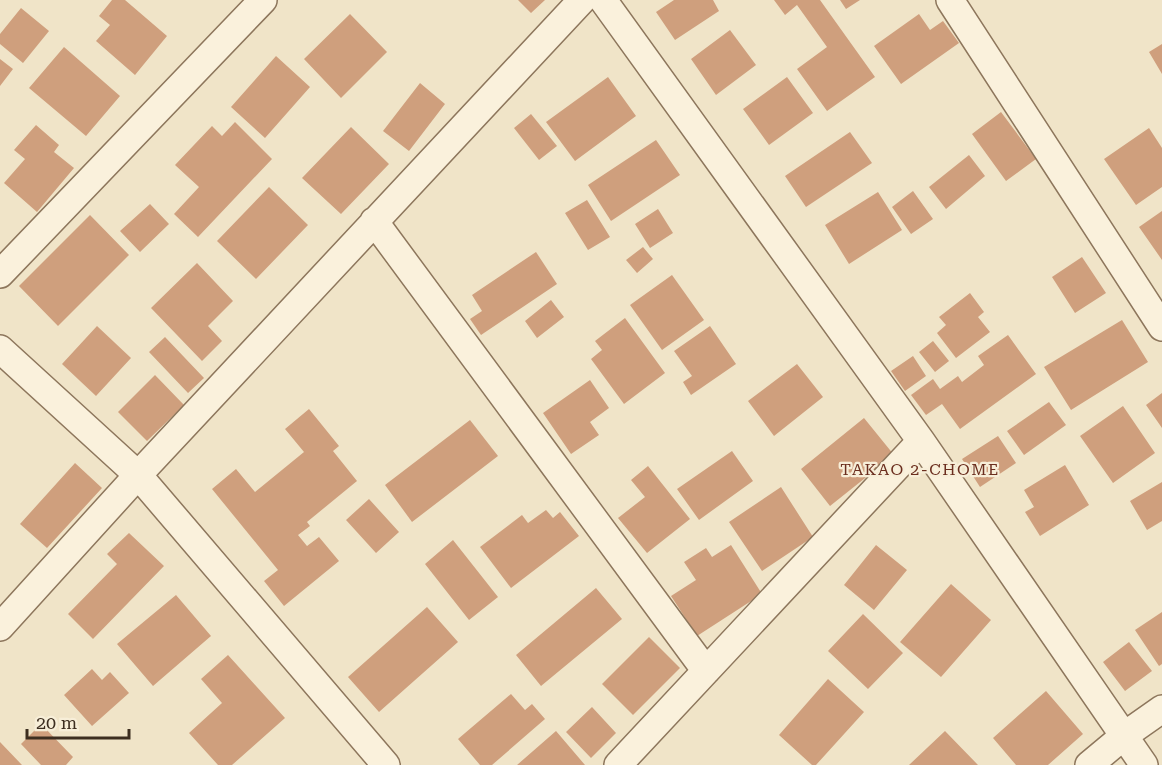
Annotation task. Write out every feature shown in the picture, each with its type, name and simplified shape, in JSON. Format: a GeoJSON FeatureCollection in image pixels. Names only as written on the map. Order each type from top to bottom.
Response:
{"type":"FeatureCollection","features":[{"type":"Feature","properties":{"kind":"street"},"geometry":{"type":"LineString","coordinates":[[0,274],[263,0]]}},
{"type":"Feature","properties":{"kind":"street"},"geometry":{"type":"LineString","coordinates":[[0,627],[138,475],[582,0]]}},
{"type":"Feature","properties":{"kind":"street"},"geometry":{"type":"LineString","coordinates":[[603,0],[921,441],[1144,765]]}},
{"type":"Feature","properties":{"kind":"street"},"geometry":{"type":"LineString","coordinates":[[950,0],[1162,327]]}},
{"type":"Feature","properties":{"kind":"street"},"geometry":{"type":"LineString","coordinates":[[374,221],[706,671]]}},
{"type":"Feature","properties":{"kind":"street"},"geometry":{"type":"LineString","coordinates":[[0,349],[138,475],[386,765]]}},
{"type":"Feature","properties":{"kind":"street"},"geometry":{"type":"LineString","coordinates":[[618,765],[921,441]]}},
{"type":"Feature","properties":{"kind":"street"},"geometry":{"type":"LineString","coordinates":[[1089,765],[1125,735],[1162,709]]}},
{"type":"Feature","properties":{"kind":"building"},"geometry":{"type":"Polygon","coordinates":[[[112,0],[125,0],[167,36],[135,75],[96,41],[110,25],[99,16],[112,0]]]}},
{"type":"Feature","properties":{"kind":"building"},"geometry":{"type":"Polygon","coordinates":[[[518,0],[545,0],[531,13],[518,0]]]}},
{"type":"Feature","properties":{"kind":"building"},"geometry":{"type":"Polygon","coordinates":[[[674,0],[713,0],[719,11],[675,40],[656,12],[674,0]]]}},
{"type":"Feature","properties":{"kind":"building"},"geometry":{"type":"Polygon","coordinates":[[[774,0],[820,0],[875,77],[827,111],[797,69],[827,47],[797,5],[785,15],[774,0]]]}},
{"type":"Feature","properties":{"kind":"building"},"geometry":{"type":"Polygon","coordinates":[[[840,0],[860,0],[846,9],[840,0]]]}},
{"type":"Feature","properties":{"kind":"building"},"geometry":{"type":"Polygon","coordinates":[[[21,8],[49,31],[23,63],[0,44],[0,34],[21,8]]]}},
{"type":"Feature","properties":{"kind":"building"},"geometry":{"type":"Polygon","coordinates":[[[350,14],[387,52],[341,98],[304,59],[350,14]]]}},
{"type":"Feature","properties":{"kind":"building"},"geometry":{"type":"Polygon","coordinates":[[[919,14],[930,30],[943,21],[959,43],[901,84],[874,46],[919,14]]]}},
{"type":"Feature","properties":{"kind":"building"},"geometry":{"type":"Polygon","coordinates":[[[730,30],[756,65],[716,95],[691,59],[730,30]]]}},
{"type":"Feature","properties":{"kind":"building"},"geometry":{"type":"Polygon","coordinates":[[[1162,44],[1162,74],[1149,52],[1162,44]]]}},
{"type":"Feature","properties":{"kind":"building"},"geometry":{"type":"Polygon","coordinates":[[[64,47],[120,96],[86,136],[29,88],[64,47]]]}},
{"type":"Feature","properties":{"kind":"building"},"geometry":{"type":"Polygon","coordinates":[[[276,56],[310,87],[265,138],[231,107],[276,56]]]}},
{"type":"Feature","properties":{"kind":"building"},"geometry":{"type":"Polygon","coordinates":[[[0,59],[13,69],[0,86],[0,59]]]}},
{"type":"Feature","properties":{"kind":"building"},"geometry":{"type":"Polygon","coordinates":[[[608,77],[636,116],[575,161],[546,122],[608,77]]]}},
{"type":"Feature","properties":{"kind":"building"},"geometry":{"type":"Polygon","coordinates":[[[787,77],[813,113],[769,145],[743,109],[787,77]]]}},
{"type":"Feature","properties":{"kind":"building"},"geometry":{"type":"Polygon","coordinates":[[[420,83],[445,104],[409,151],[383,131],[420,83]]]}},
{"type":"Feature","properties":{"kind":"building"},"geometry":{"type":"Polygon","coordinates":[[[1001,112],[1036,159],[1006,181],[972,134],[1001,112]]]}},
{"type":"Feature","properties":{"kind":"building"},"geometry":{"type":"Polygon","coordinates":[[[531,114],[557,146],[539,160],[514,128],[531,114]]]}},
{"type":"Feature","properties":{"kind":"building"},"geometry":{"type":"Polygon","coordinates":[[[235,122],[272,159],[198,237],[174,214],[199,187],[175,165],[212,126],[222,136],[235,122]]]}},
{"type":"Feature","properties":{"kind":"building"},"geometry":{"type":"Polygon","coordinates":[[[36,125],[59,145],[54,152],[74,168],[37,212],[4,183],[25,159],[14,150],[36,125]]]}},
{"type":"Feature","properties":{"kind":"building"},"geometry":{"type":"Polygon","coordinates":[[[351,127],[389,164],[341,214],[302,178],[351,127]]]}},
{"type":"Feature","properties":{"kind":"building"},"geometry":{"type":"Polygon","coordinates":[[[1149,128],[1162,148],[1162,187],[1136,205],[1104,159],[1149,128]]]}},
{"type":"Feature","properties":{"kind":"building"},"geometry":{"type":"Polygon","coordinates":[[[850,132],[872,163],[806,207],[785,176],[850,132]]]}},
{"type":"Feature","properties":{"kind":"building"},"geometry":{"type":"Polygon","coordinates":[[[656,140],[680,175],[611,221],[588,185],[656,140]]]}},
{"type":"Feature","properties":{"kind":"building"},"geometry":{"type":"Polygon","coordinates":[[[969,155],[985,176],[946,209],[929,187],[969,155]]]}},
{"type":"Feature","properties":{"kind":"building"},"geometry":{"type":"Polygon","coordinates":[[[269,187],[308,225],[256,279],[217,241],[269,187]]]}},
{"type":"Feature","properties":{"kind":"building"},"geometry":{"type":"Polygon","coordinates":[[[913,191],[933,219],[911,234],[892,207],[913,191]]]}},
{"type":"Feature","properties":{"kind":"building"},"geometry":{"type":"Polygon","coordinates":[[[878,192],[902,230],[849,264],[825,225],[878,192]]]}},
{"type":"Feature","properties":{"kind":"building"},"geometry":{"type":"Polygon","coordinates":[[[587,200],[610,237],[588,250],[565,213],[587,200]]]}},
{"type":"Feature","properties":{"kind":"building"},"geometry":{"type":"Polygon","coordinates":[[[150,204],[169,224],[140,252],[120,231],[150,204]]]}},
{"type":"Feature","properties":{"kind":"building"},"geometry":{"type":"Polygon","coordinates":[[[658,209],[673,233],[650,248],[635,224],[658,209]]]}},
{"type":"Feature","properties":{"kind":"building"},"geometry":{"type":"Polygon","coordinates":[[[1162,211],[1162,260],[1139,227],[1162,211]]]}},
{"type":"Feature","properties":{"kind":"building"},"geometry":{"type":"Polygon","coordinates":[[[90,215],[129,255],[58,326],[19,286],[90,215]]]}},
{"type":"Feature","properties":{"kind":"building"},"geometry":{"type":"Polygon","coordinates":[[[643,247],[653,259],[637,273],[626,260],[643,247]]]}},
{"type":"Feature","properties":{"kind":"building"},"geometry":{"type":"Polygon","coordinates":[[[536,252],[557,284],[481,335],[470,319],[482,311],[472,295],[536,252]]]}},
{"type":"Feature","properties":{"kind":"building"},"geometry":{"type":"Polygon","coordinates":[[[1082,257],[1106,293],[1075,313],[1052,277],[1082,257]]]}},
{"type":"Feature","properties":{"kind":"building"},"geometry":{"type":"Polygon","coordinates":[[[197,263],[233,301],[208,326],[222,341],[202,361],[151,308],[197,263]]]}},
{"type":"Feature","properties":{"kind":"building"},"geometry":{"type":"Polygon","coordinates":[[[672,275],[704,320],[662,350],[630,305],[672,275]]]}},
{"type":"Feature","properties":{"kind":"building"},"geometry":{"type":"Polygon","coordinates":[[[970,293],[984,312],[978,317],[990,332],[956,358],[937,333],[946,325],[939,317],[970,293]]]}},
{"type":"Feature","properties":{"kind":"building"},"geometry":{"type":"Polygon","coordinates":[[[551,300],[564,317],[537,338],[525,321],[551,300]]]}},
{"type":"Feature","properties":{"kind":"building"},"geometry":{"type":"Polygon","coordinates":[[[625,318],[665,373],[624,404],[591,359],[602,350],[595,341],[625,318]]]}},
{"type":"Feature","properties":{"kind":"building"},"geometry":{"type":"Polygon","coordinates":[[[1122,320],[1148,362],[1071,410],[1044,367],[1122,320]]]}},
{"type":"Feature","properties":{"kind":"building"},"geometry":{"type":"Polygon","coordinates":[[[97,326],[131,358],[96,396],[62,364],[97,326]]]}},
{"type":"Feature","properties":{"kind":"building"},"geometry":{"type":"Polygon","coordinates":[[[710,326],[736,364],[691,395],[683,382],[692,376],[674,351],[710,326]]]}},
{"type":"Feature","properties":{"kind":"building"},"geometry":{"type":"Polygon","coordinates":[[[1008,335],[1036,374],[960,429],[942,404],[926,415],[911,395],[933,379],[940,389],[958,376],[962,382],[984,365],[978,356],[1008,335]]]}},
{"type":"Feature","properties":{"kind":"building"},"geometry":{"type":"Polygon","coordinates":[[[165,337],[204,378],[188,393],[149,352],[165,337]]]}},
{"type":"Feature","properties":{"kind":"building"},"geometry":{"type":"Polygon","coordinates":[[[933,341],[949,361],[935,372],[919,352],[933,341]]]}},
{"type":"Feature","properties":{"kind":"building"},"geometry":{"type":"Polygon","coordinates":[[[913,356],[926,376],[905,391],[891,371],[913,356]]]}},
{"type":"Feature","properties":{"kind":"building"},"geometry":{"type":"Polygon","coordinates":[[[797,364],[823,397],[774,436],[748,401],[797,364]]]}},
{"type":"Feature","properties":{"kind":"building"},"geometry":{"type":"Polygon","coordinates":[[[155,375],[184,405],[147,441],[118,412],[155,375]]]}},
{"type":"Feature","properties":{"kind":"building"},"geometry":{"type":"Polygon","coordinates":[[[590,380],[609,408],[590,422],[599,435],[571,454],[543,413],[590,380]]]}},
{"type":"Feature","properties":{"kind":"building"},"geometry":{"type":"Polygon","coordinates":[[[1162,393],[1162,428],[1146,405],[1162,393]]]}},
{"type":"Feature","properties":{"kind":"building"},"geometry":{"type":"Polygon","coordinates":[[[1049,402],[1066,425],[1024,455],[1007,431],[1049,402]]]}},
{"type":"Feature","properties":{"kind":"building"},"geometry":{"type":"Polygon","coordinates":[[[1123,406],[1155,453],[1113,483],[1080,436],[1123,406]]]}},
{"type":"Feature","properties":{"kind":"building"},"geometry":{"type":"Polygon","coordinates":[[[309,409],[339,446],[333,451],[357,481],[307,522],[310,526],[298,535],[307,546],[319,537],[339,561],[284,606],[264,581],[278,570],[212,489],[236,469],[255,492],[304,452],[285,429],[309,409]]]}},
{"type":"Feature","properties":{"kind":"building"},"geometry":{"type":"Polygon","coordinates":[[[864,418],[894,455],[830,506],[801,469],[864,418]]]}},
{"type":"Feature","properties":{"kind":"building"},"geometry":{"type":"Polygon","coordinates":[[[470,420],[498,456],[412,522],[385,485],[470,420]]]}},
{"type":"Feature","properties":{"kind":"building"},"geometry":{"type":"Polygon","coordinates":[[[998,436],[1016,463],[980,487],[962,459],[998,436]]]}},
{"type":"Feature","properties":{"kind":"building"},"geometry":{"type":"Polygon","coordinates":[[[732,451],[753,481],[699,520],[677,489],[732,451]]]}},
{"type":"Feature","properties":{"kind":"building"},"geometry":{"type":"Polygon","coordinates":[[[75,463],[102,488],[47,548],[20,524],[75,463]]]}},
{"type":"Feature","properties":{"kind":"building"},"geometry":{"type":"Polygon","coordinates":[[[1065,465],[1089,505],[1040,536],[1025,512],[1034,507],[1024,490],[1065,465]]]}},
{"type":"Feature","properties":{"kind":"building"},"geometry":{"type":"Polygon","coordinates":[[[648,466],[690,519],[647,553],[618,518],[645,497],[631,480],[648,466]]]}},
{"type":"Feature","properties":{"kind":"building"},"geometry":{"type":"Polygon","coordinates":[[[1162,482],[1162,521],[1147,530],[1130,501],[1162,482]]]}},
{"type":"Feature","properties":{"kind":"building"},"geometry":{"type":"Polygon","coordinates":[[[781,487],[813,537],[762,571],[729,522],[781,487]]]}},
{"type":"Feature","properties":{"kind":"building"},"geometry":{"type":"Polygon","coordinates":[[[369,499],[399,532],[376,553],[346,520],[369,499]]]}},
{"type":"Feature","properties":{"kind":"building"},"geometry":{"type":"Polygon","coordinates":[[[546,510],[553,518],[560,512],[579,536],[511,588],[480,547],[522,515],[528,523],[546,510]]]}},
{"type":"Feature","properties":{"kind":"building"},"geometry":{"type":"Polygon","coordinates":[[[129,533],[164,566],[93,639],[68,614],[117,564],[107,554],[129,533]]]}},
{"type":"Feature","properties":{"kind":"building"},"geometry":{"type":"Polygon","coordinates":[[[453,540],[498,597],[469,620],[425,564],[453,540]]]}},
{"type":"Feature","properties":{"kind":"building"},"geometry":{"type":"Polygon","coordinates":[[[731,545],[762,594],[697,636],[671,596],[696,580],[684,562],[706,548],[712,557],[731,545]]]}},
{"type":"Feature","properties":{"kind":"building"},"geometry":{"type":"Polygon","coordinates":[[[876,545],[907,570],[874,610],[844,585],[876,545]]]}},
{"type":"Feature","properties":{"kind":"building"},"geometry":{"type":"Polygon","coordinates":[[[951,584],[991,620],[941,677],[900,642],[951,584]]]}},
{"type":"Feature","properties":{"kind":"building"},"geometry":{"type":"Polygon","coordinates":[[[596,588],[622,619],[541,686],[516,655],[596,588]]]}},
{"type":"Feature","properties":{"kind":"building"},"geometry":{"type":"Polygon","coordinates":[[[176,595],[211,636],[153,686],[117,644],[176,595]]]}},
{"type":"Feature","properties":{"kind":"building"},"geometry":{"type":"Polygon","coordinates":[[[427,607],[458,642],[379,712],[348,677],[427,607]]]}},
{"type":"Feature","properties":{"kind":"building"},"geometry":{"type":"Polygon","coordinates":[[[1162,612],[1162,664],[1159,666],[1135,630],[1162,612]]]}},
{"type":"Feature","properties":{"kind":"building"},"geometry":{"type":"Polygon","coordinates":[[[863,614],[903,653],[868,689],[828,651],[863,614]]]}},
{"type":"Feature","properties":{"kind":"building"},"geometry":{"type":"Polygon","coordinates":[[[649,637],[680,668],[633,715],[602,684],[649,637]]]}},
{"type":"Feature","properties":{"kind":"building"},"geometry":{"type":"Polygon","coordinates":[[[1129,642],[1152,671],[1125,691],[1103,662],[1129,642]]]}},
{"type":"Feature","properties":{"kind":"building"},"geometry":{"type":"Polygon","coordinates":[[[228,655],[285,718],[232,765],[218,765],[189,733],[222,703],[201,679],[228,655]]]}},
{"type":"Feature","properties":{"kind":"building"},"geometry":{"type":"Polygon","coordinates":[[[92,669],[102,680],[110,672],[129,693],[92,726],[64,695],[92,669]]]}},
{"type":"Feature","properties":{"kind":"building"},"geometry":{"type":"Polygon","coordinates":[[[828,679],[864,712],[816,765],[812,765],[779,735],[828,679]]]}},
{"type":"Feature","properties":{"kind":"building"},"geometry":{"type":"Polygon","coordinates":[[[1046,691],[1083,734],[1048,765],[1016,765],[993,738],[1046,691]]]}},
{"type":"Feature","properties":{"kind":"building"},"geometry":{"type":"Polygon","coordinates":[[[511,694],[525,710],[532,704],[545,719],[492,765],[480,765],[458,739],[511,694]]]}},
{"type":"Feature","properties":{"kind":"building"},"geometry":{"type":"Polygon","coordinates":[[[592,707],[616,733],[591,758],[566,732],[592,707]]]}},
{"type":"Feature","properties":{"kind":"building"},"geometry":{"type":"Polygon","coordinates":[[[41,724],[73,757],[66,765],[41,765],[21,744],[41,724]]]}},
{"type":"Feature","properties":{"kind":"building"},"geometry":{"type":"Polygon","coordinates":[[[556,731],[585,765],[517,765],[556,731]]]}},
{"type":"Feature","properties":{"kind":"building"},"geometry":{"type":"Polygon","coordinates":[[[945,731],[978,765],[909,765],[945,731]]]}},
{"type":"Feature","properties":{"kind":"building"},"geometry":{"type":"Polygon","coordinates":[[[0,742],[22,765],[0,765],[0,742]]]}},
{"type":"Feature","properties":{"kind":"district","name":"TAKAO 2-CHOME"},"geometry":{"type":"Point","coordinates":[920,469]}}]}
